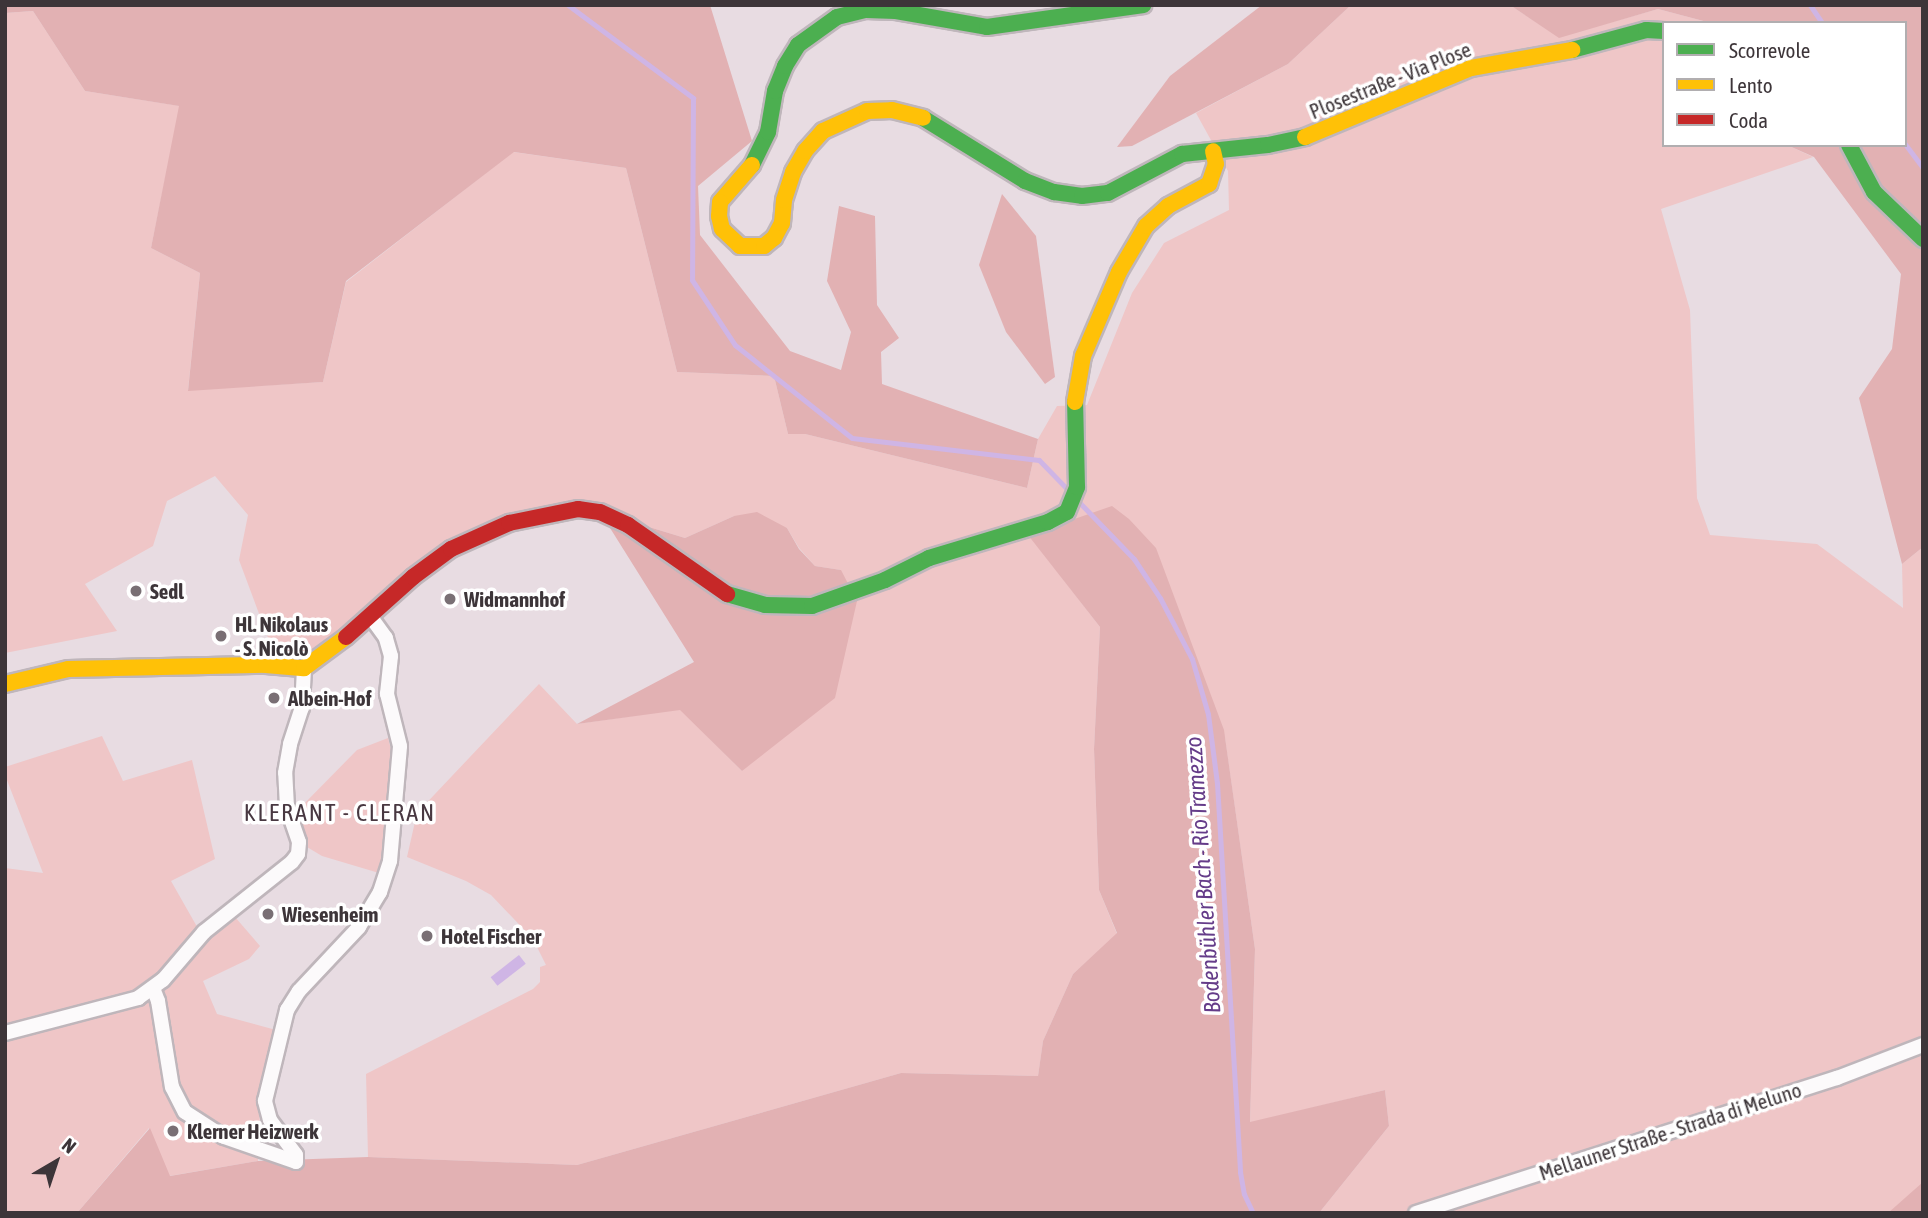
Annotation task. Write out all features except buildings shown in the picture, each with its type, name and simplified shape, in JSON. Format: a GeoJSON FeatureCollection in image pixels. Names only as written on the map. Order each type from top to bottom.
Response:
{"type":"FeatureCollection","features":[{"type":"Feature","properties":{"kind":"street","name":"Plosestraße - Via Plose"},"geometry":{"type":"LineString","coordinates":[[1143,5],[986,27],[895,11],[866,10],[836,17],[798,45],[785,66],[775,91],[768,132],[754,162],[720,202],[722,229],[740,246],[764,246],[774,238],[782,223],[793,173],[805,151],[823,131],[867,111],[892,110],[920,116],[1025,181],[1054,192],[1082,196],[1108,193],[1182,154],[1301,138],[1471,68],[1573,50],[1646,30],[1662,31]]}},
{"type":"Feature","properties":{"kind":"street"},"geometry":{"type":"LineString","coordinates":[[1850,147],[1874,192],[1923,239]]}},
{"type":"Feature","properties":{"kind":"street"},"geometry":{"type":"LineString","coordinates":[[5,684],[68,669],[266,664],[304,668],[334,648],[413,577],[451,550],[509,523],[578,509],[600,512],[628,525],[723,593],[765,605],[812,606],[885,580],[929,558],[1048,523],[1067,512],[1077,486],[1075,398],[1090,337],[1119,272],[1146,226],[1168,206],[1209,184],[1216,164],[1213,151]]}},
{"type":"Feature","properties":{"kind":"street"},"geometry":{"type":"LineString","coordinates":[[153,988],[172,1087],[185,1112],[224,1137],[296,1162],[296,1155],[270,1120],[265,1101],[287,1010],[299,991],[359,927],[380,891],[390,861],[400,746],[387,694],[391,656],[386,638],[371,617]]}},
{"type":"Feature","properties":{"kind":"street"},"geometry":{"type":"LineString","coordinates":[[5,1033],[116,1006],[153,988],[205,932],[279,876],[298,854],[299,842],[287,807],[285,774],[290,744],[302,708],[304,668]]}},
{"type":"Feature","properties":{"kind":"street","name":"Mellauner Straße - Strada di Meluno"},"geometry":{"type":"LineString","coordinates":[[1416,1213],[1837,1078],[1923,1045]]}},
{"type":"Feature","properties":{"kind":"shaded area"},"geometry":{"type":"Polygon","coordinates":[[[5,5],[710,5],[752,141],[698,186],[700,235],[790,351],[841,370],[851,332],[827,281],[839,206],[875,216],[877,305],[899,338],[881,352],[882,384],[1038,439],[1027,488],[805,434],[788,434],[774,376],[677,372],[626,168],[514,152],[346,281],[323,382],[188,391],[200,273],[151,248],[179,106],[85,91],[33,11],[5,13],[5,5]]]}},
{"type":"Feature","properties":{"kind":"shaded area"},"geometry":{"type":"Polygon","coordinates":[[[1262,5],[1351,5],[1288,64],[1132,146],[1117,147],[1170,76],[1262,5]]]}},
{"type":"Feature","properties":{"kind":"shaded area"},"geometry":{"type":"Polygon","coordinates":[[[1351,5],[1510,5],[1559,37],[1658,9],[1703,21],[1662,21],[1662,147],[1791,147],[1813,157],[1661,209],[1690,310],[1697,498],[1710,535],[1817,544],[1903,608],[1902,564],[1923,547],[1923,1213],[1319,1213],[1389,1126],[1385,1090],[1250,1123],[1255,949],[1225,738],[1029,535],[1100,627],[1094,749],[1099,890],[1117,934],[1073,974],[1043,1041],[1038,1076],[901,1073],[577,1165],[368,1157],[366,1074],[533,989],[540,982],[540,967],[546,965],[533,939],[491,895],[466,881],[407,857],[417,813],[539,684],[577,724],[680,709],[742,771],[841,570],[815,566],[799,548],[787,528],[734,516],[685,538],[600,512],[578,509],[451,549],[316,652],[273,651],[239,560],[248,515],[215,476],[167,501],[153,546],[85,584],[117,631],[5,653],[5,13],[33,11],[85,91],[180,106],[151,248],[200,273],[188,390],[323,382],[346,282],[513,152],[626,168],[677,372],[774,376],[788,434],[805,434],[1027,488],[1038,439],[1057,406],[1087,405],[1132,293],[1164,243],[1229,210],[1228,171],[1196,113],[1288,64],[1351,5]]]}},
{"type":"Feature","properties":{"kind":"shaded area"},"geometry":{"type":"Polygon","coordinates":[[[1510,5],[1923,5],[1923,547],[1902,564],[1859,398],[1892,349],[1901,274],[1814,157],[1792,147],[1907,147],[1907,21],[1703,21],[1658,9],[1559,38],[1510,5]]]}},
{"type":"Feature","properties":{"kind":"shaded area"},"geometry":{"type":"Polygon","coordinates":[[[1002,194],[1036,236],[1055,377],[1045,384],[1006,332],[979,265],[1002,194]]]}},
{"type":"Feature","properties":{"kind":"shaded area"},"geometry":{"type":"Polygon","coordinates":[[[1112,506],[1129,519],[1156,548],[1224,730],[1255,949],[1250,1122],[1385,1090],[1389,1126],[1319,1213],[77,1213],[150,1128],[170,1176],[258,1161],[368,1157],[577,1165],[901,1073],[1038,1076],[1043,1041],[1073,974],[1117,933],[1099,890],[1094,749],[1100,627],[1028,535],[1112,506]]]}},
{"type":"Feature","properties":{"kind":"shaded area"},"geometry":{"type":"Polygon","coordinates":[[[600,512],[685,538],[734,516],[757,512],[787,528],[799,549],[815,566],[841,570],[857,601],[835,698],[742,771],[680,710],[577,724],[694,662],[600,512]]]}},
{"type":"Feature","properties":{"kind":"shaded area"},"geometry":{"type":"Polygon","coordinates":[[[102,736],[123,781],[192,760],[215,859],[171,881],[204,939],[235,917],[260,946],[249,959],[203,981],[217,1014],[276,1030],[261,1085],[258,1161],[169,1176],[149,1128],[77,1213],[5,1213],[5,868],[43,873],[5,775],[5,767],[102,736]]]}},
{"type":"Feature","properties":{"kind":"shaded area"},"geometry":{"type":"Polygon","coordinates":[[[388,738],[392,753],[389,817],[385,855],[379,873],[322,856],[307,847],[297,811],[357,750],[388,738]]]}},
{"type":"Feature","properties":{"kind":"shaded area"},"geometry":{"type":"Polygon","coordinates":[[[519,955],[526,964],[497,986],[491,977],[519,955]]]}},
{"type":"Feature","properties":{"kind":"shaded area"},"geometry":{"type":"Polygon","coordinates":[[[1923,1182],[1923,1213],[1888,1213],[1923,1182]]]}},
{"type":"Feature","properties":{"kind":"waterway","name":"Bodenbühler Bach - Rio Tramezzo"},"geometry":{"type":"LineString","coordinates":[[568,5],[693,98],[692,280],[735,345],[852,438],[1039,460],[1069,491]]}},
{"type":"Feature","properties":{"kind":"waterway"},"geometry":{"type":"LineString","coordinates":[[1810,5],[1821,21]]}},
{"type":"Feature","properties":{"kind":"waterway"},"geometry":{"type":"LineString","coordinates":[[1907,147],[1923,168]]}},
{"type":"Feature","properties":{"kind":"waterway","name":"Bodenbühler Bach - Rio Tramezzo"},"geometry":{"type":"LineString","coordinates":[[1078,501],[1134,559],[1160,598],[1192,659],[1208,714],[1217,783],[1240,1172],[1244,1194],[1253,1213]]}},
{"type":"Feature","properties":{"kind":"traffic: fast"},"geometry":{"type":"LineString","coordinates":[[752,165],[768,132],[775,91],[785,66],[798,45],[837,17],[866,10],[896,11],[987,27],[1143,5]]}},
{"type":"Feature","properties":{"kind":"traffic: fast"},"geometry":{"type":"LineString","coordinates":[[1572,50],[1646,30],[1662,31]]}},
{"type":"Feature","properties":{"kind":"traffic: fast"},"geometry":{"type":"LineString","coordinates":[[923,118],[1025,181],[1054,192],[1082,196],[1108,193],[1182,154],[1268,145],[1305,137]]}},
{"type":"Feature","properties":{"kind":"traffic: fast"},"geometry":{"type":"LineString","coordinates":[[1850,147],[1874,192],[1923,239]]}},
{"type":"Feature","properties":{"kind":"traffic: fast"},"geometry":{"type":"LineString","coordinates":[[727,594],[765,605],[812,606],[885,580],[929,558],[1048,522],[1067,512],[1077,487],[1075,402]]}},
{"type":"Feature","properties":{"kind":"traffic: slow"},"geometry":{"type":"LineString","coordinates":[[1305,137],[1471,68],[1572,50]]}},
{"type":"Feature","properties":{"kind":"traffic: slow"},"geometry":{"type":"LineString","coordinates":[[752,165],[720,202],[722,229],[740,246],[764,246],[774,238],[782,223],[784,200],[793,172],[805,151],[823,131],[867,111],[892,110],[923,118]]}},
{"type":"Feature","properties":{"kind":"traffic: slow"},"geometry":{"type":"LineString","coordinates":[[1075,402],[1083,356],[1119,272],[1146,226],[1168,206],[1209,184],[1216,164],[1213,151]]}},
{"type":"Feature","properties":{"kind":"traffic: slow"},"geometry":{"type":"LineString","coordinates":[[5,684],[68,669],[266,665],[304,668],[346,637]]}},
{"type":"Feature","properties":{"kind":"traffic: jam"},"geometry":{"type":"LineString","coordinates":[[346,637],[413,577],[451,549],[509,523],[578,509],[600,512],[628,525],[727,594]]}},
{"type":"Feature","properties":{"kind":"place","name":"Sedl"},"geometry":{"type":"Point","coordinates":[136,591]}},
{"type":"Feature","properties":{"kind":"place","name":"Widmannhof"},"geometry":{"type":"Point","coordinates":[450,599]}},
{"type":"Feature","properties":{"kind":"place","name":"Hl. Nikolaus - S. Nicolò"},"geometry":{"type":"Point","coordinates":[221,636]}},
{"type":"Feature","properties":{"kind":"place","name":"Albein-Hof"},"geometry":{"type":"Point","coordinates":[274,698]}},
{"type":"Feature","properties":{"kind":"place","name":"Wiesenheim"},"geometry":{"type":"Point","coordinates":[268,914]}},
{"type":"Feature","properties":{"kind":"place","name":"Hotel Fischer"},"geometry":{"type":"Point","coordinates":[427,936]}},
{"type":"Feature","properties":{"kind":"place","name":"Klerner Heizwerk"},"geometry":{"type":"Point","coordinates":[173,1131]}},
{"type":"Feature","properties":{"kind":"district","name":"KLERANT - CLERAN"},"geometry":{"type":"Point","coordinates":[340,813]}}]}
